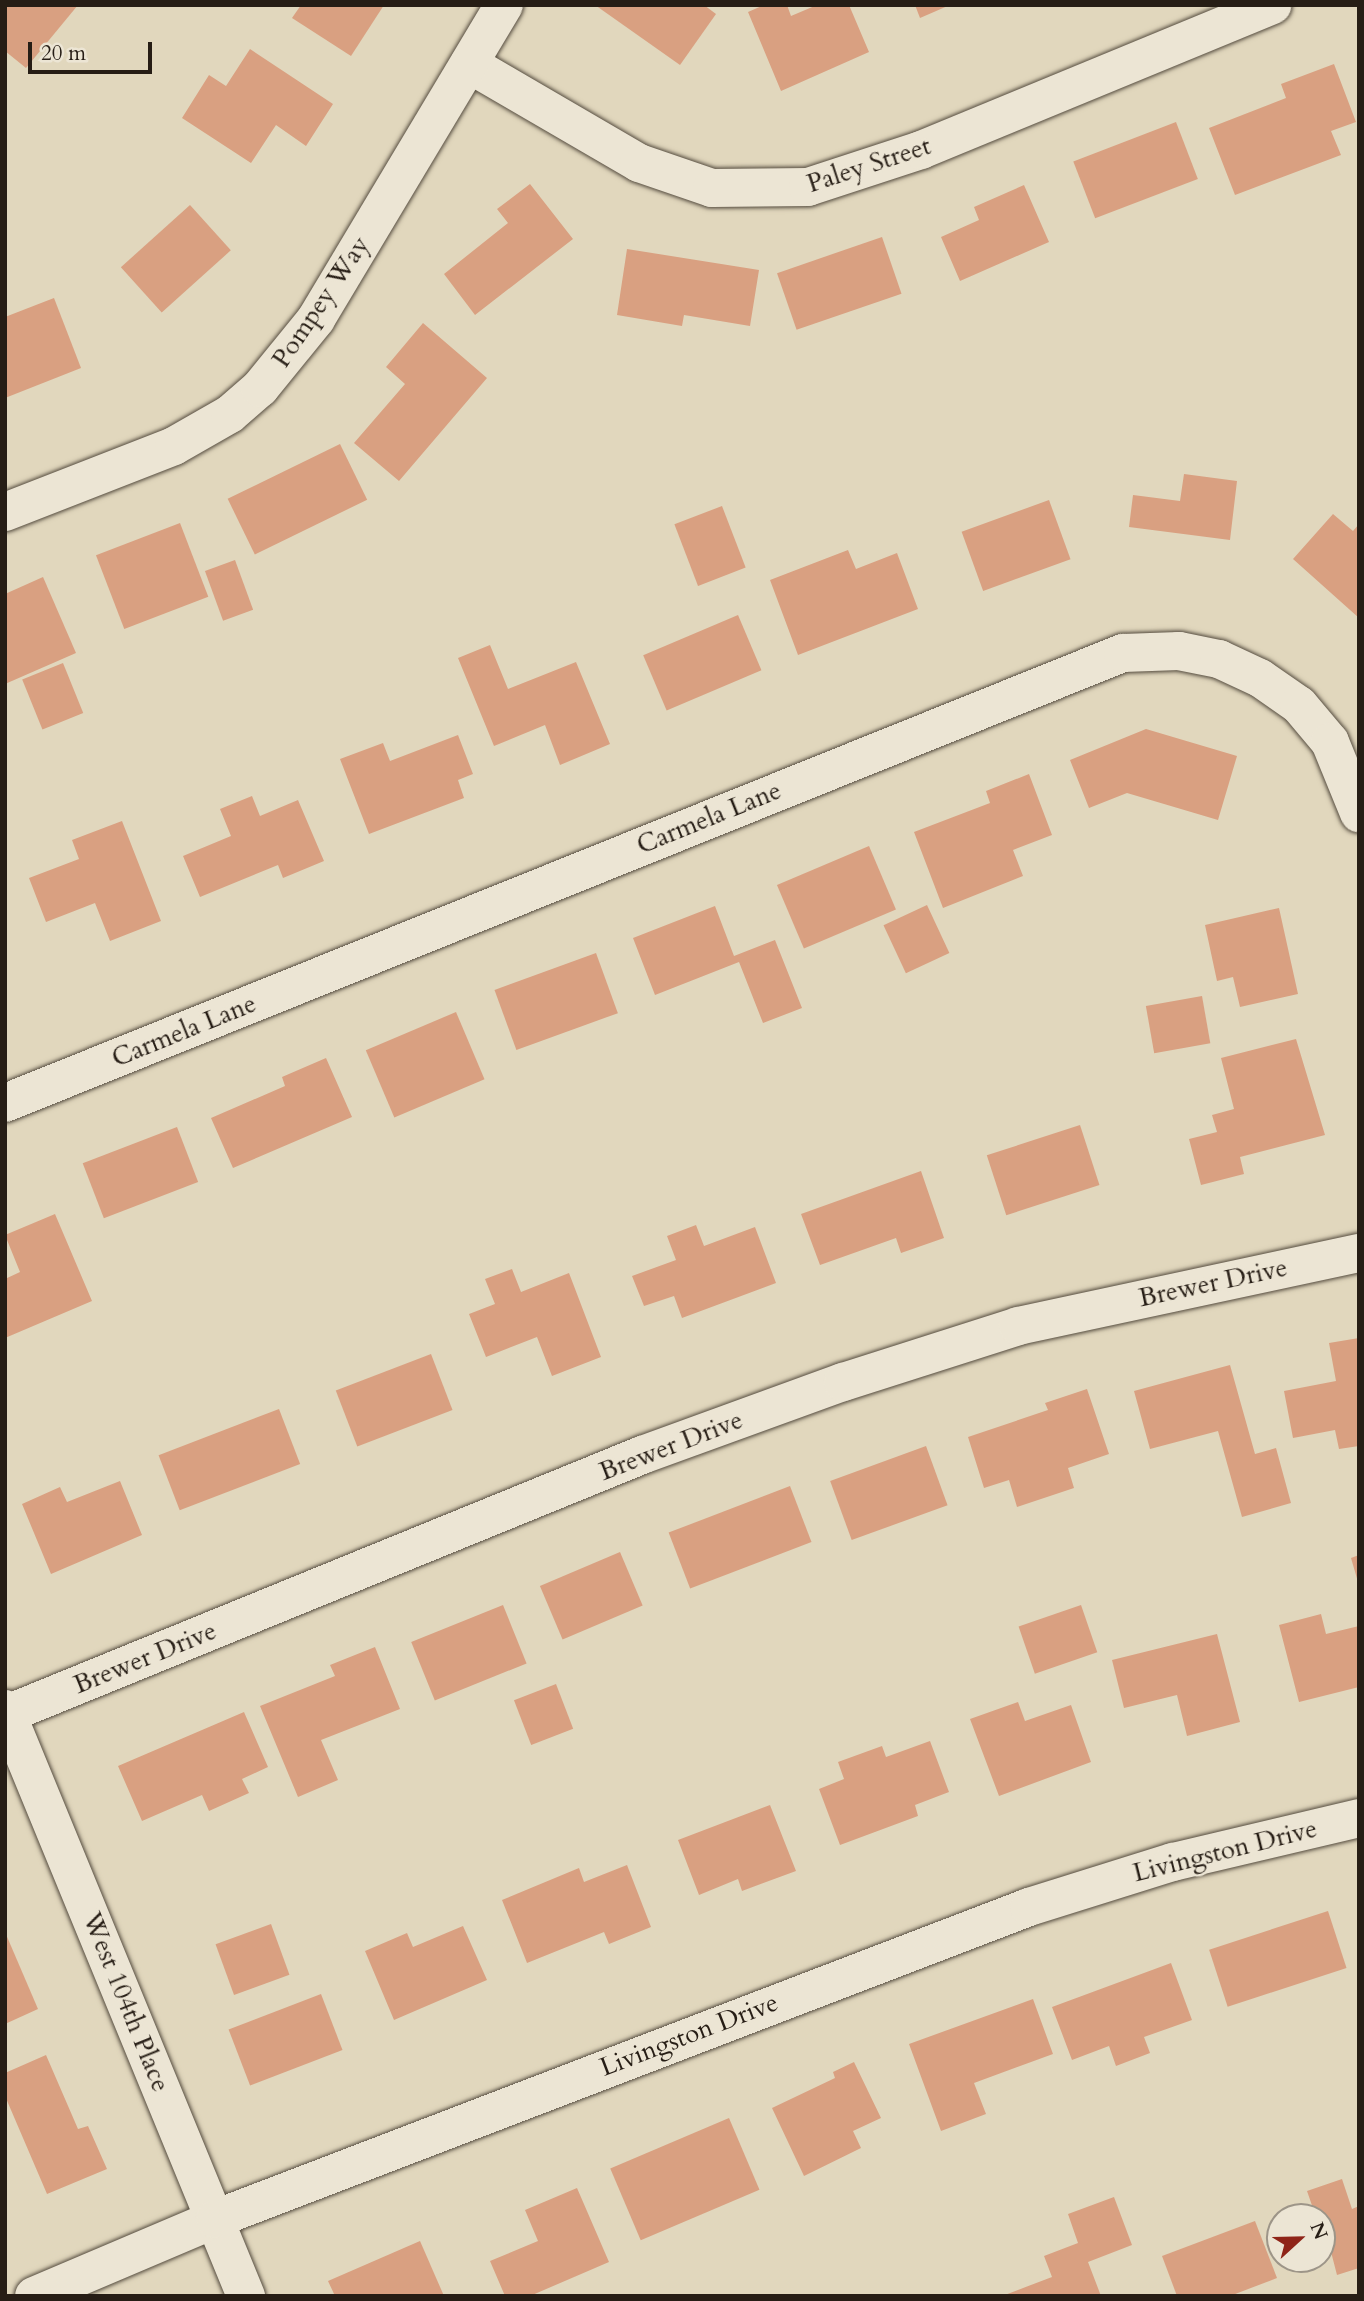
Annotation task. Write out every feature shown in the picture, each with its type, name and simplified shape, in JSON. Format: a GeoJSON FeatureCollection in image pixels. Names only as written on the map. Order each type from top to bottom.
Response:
{"type":"FeatureCollection","features":[{"type":"Feature","properties":{"kind":"street","name":"Pompey Way"},"geometry":{"type":"LineString","coordinates":[[5,512],[174,446],[230,414],[260,388],[316,319],[504,5]]}},
{"type":"Feature","properties":{"kind":"street","name":"Paley Street"},"geometry":{"type":"LineString","coordinates":[[469,64],[639,163],[712,188],[808,187],[921,150],[1272,5]]}},
{"type":"Feature","properties":{"kind":"street","name":"Carmela Lane"},"geometry":{"type":"LineString","coordinates":[[5,1103],[1123,653],[1179,651],[1219,659],[1260,678],[1298,705],[1330,742],[1359,813]]}},
{"type":"Feature","properties":{"kind":"street","name":"Brewer Drive"},"geometry":{"type":"LineString","coordinates":[[6,1712],[642,1455],[843,1382],[1018,1326],[1359,1253]]}},
{"type":"Feature","properties":{"kind":"street","name":"West 104th Place"},"geometry":{"type":"LineString","coordinates":[[6,1712],[246,2296]]}},
{"type":"Feature","properties":{"kind":"street","name":"Livingston Drive"},"geometry":{"type":"LineString","coordinates":[[34,2296],[215,2219],[1029,1907],[1173,1861],[1359,1818]]}},
{"type":"Feature","properties":{"kind":"building"},"geometry":{"type":"Polygon","coordinates":[[[5,5],[78,5],[26,68],[5,51],[5,5]]]}},
{"type":"Feature","properties":{"kind":"building"},"geometry":{"type":"Polygon","coordinates":[[[301,5],[384,5],[351,56],[292,18],[301,5]]]}},
{"type":"Feature","properties":{"kind":"building"},"geometry":{"type":"Polygon","coordinates":[[[595,5],[704,5],[716,14],[680,65],[595,5]]]}},
{"type":"Feature","properties":{"kind":"building"},"geometry":{"type":"Polygon","coordinates":[[[764,5],[787,5],[791,16],[817,5],[849,5],[869,52],[781,91],[748,12],[764,5]]]}},
{"type":"Feature","properties":{"kind":"building"},"geometry":{"type":"Polygon","coordinates":[[[915,5],[950,5],[920,18],[915,5]]]}},
{"type":"Feature","properties":{"kind":"building"},"geometry":{"type":"Polygon","coordinates":[[[250,49],[333,104],[306,146],[276,125],[251,163],[182,118],[209,75],[226,86],[250,49]]]}},
{"type":"Feature","properties":{"kind":"building"},"geometry":{"type":"Polygon","coordinates":[[[1334,64],[1356,122],[1331,131],[1341,155],[1235,195],[1209,128],[1286,98],[1281,84],[1334,64]]]}},
{"type":"Feature","properties":{"kind":"building"},"geometry":{"type":"Polygon","coordinates":[[[1176,122],[1198,179],[1095,218],[1073,161],[1176,122]]]}},
{"type":"Feature","properties":{"kind":"building"},"geometry":{"type":"Polygon","coordinates":[[[530,184],[573,239],[475,315],[444,274],[508,223],[497,209],[530,184]]]}},
{"type":"Feature","properties":{"kind":"building"},"geometry":{"type":"Polygon","coordinates":[[[1024,185],[1049,242],[960,281],[941,237],[979,220],[974,207],[1024,185]]]}},
{"type":"Feature","properties":{"kind":"building"},"geometry":{"type":"Polygon","coordinates":[[[190,205],[231,250],[162,313],[121,267],[190,205]]]}},
{"type":"Feature","properties":{"kind":"building"},"geometry":{"type":"Polygon","coordinates":[[[882,237],[902,294],[797,330],[777,273],[882,237]]]}},
{"type":"Feature","properties":{"kind":"building"},"geometry":{"type":"Polygon","coordinates":[[[627,249],[759,270],[750,326],[684,315],[682,326],[617,315],[627,249]]]}},
{"type":"Feature","properties":{"kind":"building"},"geometry":{"type":"Polygon","coordinates":[[[54,298],[81,368],[5,398],[5,317],[54,298]]]}},
{"type":"Feature","properties":{"kind":"building"},"geometry":{"type":"Polygon","coordinates":[[[423,323],[487,378],[399,481],[354,443],[405,384],[386,367],[423,323]]]}},
{"type":"Feature","properties":{"kind":"building"},"geometry":{"type":"Polygon","coordinates":[[[340,444],[367,500],[255,555],[228,499],[340,444]]]}},
{"type":"Feature","properties":{"kind":"building"},"geometry":{"type":"Polygon","coordinates":[[[1184,474],[1237,481],[1230,540],[1129,527],[1133,495],[1180,501],[1184,474]]]}},
{"type":"Feature","properties":{"kind":"building"},"geometry":{"type":"Polygon","coordinates":[[[1049,500],[1071,559],[983,591],[962,532],[1049,500]]]}},
{"type":"Feature","properties":{"kind":"building"},"geometry":{"type":"Polygon","coordinates":[[[722,506],[746,568],[698,586],[674,524],[722,506]]]}},
{"type":"Feature","properties":{"kind":"building"},"geometry":{"type":"Polygon","coordinates":[[[1333,514],[1353,531],[1359,524],[1359,618],[1293,559],[1333,514]]]}},
{"type":"Feature","properties":{"kind":"building"},"geometry":{"type":"Polygon","coordinates":[[[180,523],[208,597],[124,629],[96,555],[180,523]]]}},
{"type":"Feature","properties":{"kind":"building"},"geometry":{"type":"Polygon","coordinates":[[[848,550],[856,569],[897,553],[918,609],[798,655],[770,580],[848,550]]]}},
{"type":"Feature","properties":{"kind":"building"},"geometry":{"type":"Polygon","coordinates":[[[235,560],[253,610],[223,621],[205,571],[235,560]]]}},
{"type":"Feature","properties":{"kind":"building"},"geometry":{"type":"Polygon","coordinates":[[[43,577],[76,653],[5,684],[5,594],[43,577]]]}},
{"type":"Feature","properties":{"kind":"building"},"geometry":{"type":"Polygon","coordinates":[[[738,615],[761,670],[667,710],[643,655],[738,615]]]}},
{"type":"Feature","properties":{"kind":"building"},"geometry":{"type":"Polygon","coordinates":[[[490,645],[508,689],[576,662],[610,744],[560,765],[545,725],[494,746],[458,658],[490,645]]]}},
{"type":"Feature","properties":{"kind":"building"},"geometry":{"type":"Polygon","coordinates":[[[63,663],[83,713],[42,730],[22,679],[63,663]]]}},
{"type":"Feature","properties":{"kind":"building"},"geometry":{"type":"Polygon","coordinates":[[[1146,729],[1237,756],[1218,820],[1127,793],[1089,808],[1070,760],[1146,729]]]}},
{"type":"Feature","properties":{"kind":"building"},"geometry":{"type":"Polygon","coordinates":[[[458,735],[473,774],[458,780],[464,798],[369,834],[340,759],[383,743],[390,761],[458,735]]]}},
{"type":"Feature","properties":{"kind":"building"},"geometry":{"type":"Polygon","coordinates":[[[1029,774],[1052,835],[1013,850],[1023,876],[943,908],[914,832],[990,803],[986,791],[1029,774]]]}},
{"type":"Feature","properties":{"kind":"building"},"geometry":{"type":"Polygon","coordinates":[[[252,796],[260,816],[298,800],[324,861],[283,878],[278,865],[200,897],[183,856],[231,836],[220,809],[252,796]]]}},
{"type":"Feature","properties":{"kind":"building"},"geometry":{"type":"Polygon","coordinates":[[[122,821],[161,921],[110,941],[95,903],[46,922],[29,878],[79,859],[72,840],[122,821]]]}},
{"type":"Feature","properties":{"kind":"building"},"geometry":{"type":"Polygon","coordinates":[[[869,846],[896,910],[804,949],[777,885],[869,846]]]}},
{"type":"Feature","properties":{"kind":"building"},"geometry":{"type":"Polygon","coordinates":[[[927,905],[949,953],[906,973],[883,925],[927,905]]]}},
{"type":"Feature","properties":{"kind":"building"},"geometry":{"type":"Polygon","coordinates":[[[715,906],[734,956],[775,940],[802,1008],[763,1023],[739,962],[655,995],[633,938],[715,906]]]}},
{"type":"Feature","properties":{"kind":"building"},"geometry":{"type":"Polygon","coordinates":[[[1279,908],[1298,994],[1240,1007],[1233,977],[1217,981],[1205,925],[1279,908]]]}},
{"type":"Feature","properties":{"kind":"building"},"geometry":{"type":"Polygon","coordinates":[[[596,953],[618,1013],[516,1050],[495,990],[596,953]]]}},
{"type":"Feature","properties":{"kind":"building"},"geometry":{"type":"Polygon","coordinates":[[[1202,996],[1210,1043],[1154,1053],[1146,1006],[1202,996]]]}},
{"type":"Feature","properties":{"kind":"building"},"geometry":{"type":"Polygon","coordinates":[[[456,1012],[485,1079],[394,1117],[366,1050],[456,1012]]]}},
{"type":"Feature","properties":{"kind":"building"},"geometry":{"type":"Polygon","coordinates":[[[1296,1039],[1325,1135],[1240,1157],[1244,1174],[1201,1185],[1189,1139],[1217,1132],[1212,1115],[1234,1109],[1221,1058],[1296,1039]]]}},
{"type":"Feature","properties":{"kind":"building"},"geometry":{"type":"Polygon","coordinates":[[[326,1058],[352,1117],[233,1168],[211,1118],[285,1086],[282,1077],[326,1058]]]}},
{"type":"Feature","properties":{"kind":"building"},"geometry":{"type":"Polygon","coordinates":[[[1080,1125],[1099,1185],[1006,1215],[987,1155],[1080,1125]]]}},
{"type":"Feature","properties":{"kind":"building"},"geometry":{"type":"Polygon","coordinates":[[[177,1127],[198,1182],[104,1218],[83,1163],[177,1127]]]}},
{"type":"Feature","properties":{"kind":"building"},"geometry":{"type":"Polygon","coordinates":[[[921,1171],[944,1238],[901,1253],[896,1238],[820,1265],[801,1214],[921,1171]]]}},
{"type":"Feature","properties":{"kind":"building"},"geometry":{"type":"Polygon","coordinates":[[[55,1214],[92,1301],[5,1338],[5,1279],[20,1272],[5,1235],[55,1214]]]}},
{"type":"Feature","properties":{"kind":"building"},"geometry":{"type":"Polygon","coordinates":[[[696,1225],[704,1246],[755,1227],[776,1283],[682,1318],[674,1296],[644,1306],[632,1276],[676,1260],[667,1236],[696,1225]]]}},
{"type":"Feature","properties":{"kind":"building"},"geometry":{"type":"Polygon","coordinates":[[[512,1269],[521,1292],[569,1273],[601,1357],[552,1376],[537,1337],[486,1357],[469,1314],[495,1304],[485,1279],[512,1269]]]}},
{"type":"Feature","properties":{"kind":"building"},"geometry":{"type":"Polygon","coordinates":[[[1359,1338],[1359,1446],[1339,1449],[1335,1430],[1293,1438],[1284,1391],[1336,1381],[1329,1343],[1359,1338]]]}},
{"type":"Feature","properties":{"kind":"building"},"geometry":{"type":"Polygon","coordinates":[[[431,1354],[453,1410],[357,1447],[336,1391],[431,1354]]]}},
{"type":"Feature","properties":{"kind":"building"},"geometry":{"type":"Polygon","coordinates":[[[1230,1365],[1255,1454],[1276,1448],[1291,1503],[1242,1517],[1218,1431],[1150,1449],[1134,1391],[1230,1365]]]}},
{"type":"Feature","properties":{"kind":"building"},"geometry":{"type":"Polygon","coordinates":[[[1087,1389],[1109,1454],[1068,1468],[1074,1488],[1017,1507],[1009,1480],[984,1488],[968,1437],[1048,1410],[1045,1403],[1087,1389]]]}},
{"type":"Feature","properties":{"kind":"building"},"geometry":{"type":"Polygon","coordinates":[[[279,1409],[300,1464],[180,1510],[159,1455],[279,1409]]]}},
{"type":"Feature","properties":{"kind":"building"},"geometry":{"type":"Polygon","coordinates":[[[926,1446],[948,1505],[852,1540],[830,1481],[926,1446]]]}},
{"type":"Feature","properties":{"kind":"building"},"geometry":{"type":"Polygon","coordinates":[[[120,1481],[142,1535],[51,1574],[22,1504],[60,1487],[67,1502],[120,1481]]]}},
{"type":"Feature","properties":{"kind":"building"},"geometry":{"type":"Polygon","coordinates":[[[790,1486],[812,1542],[690,1589],[669,1533],[790,1486]]]}},
{"type":"Feature","properties":{"kind":"building"},"geometry":{"type":"Polygon","coordinates":[[[620,1552],[643,1605],[563,1639],[540,1586],[620,1552]]]}},
{"type":"Feature","properties":{"kind":"building"},"geometry":{"type":"Polygon","coordinates":[[[1359,1555],[1359,1582],[1358,1582],[1351,1558],[1359,1555]]]}},
{"type":"Feature","properties":{"kind":"building"},"geometry":{"type":"Polygon","coordinates":[[[503,1605],[527,1663],[435,1700],[411,1642],[503,1605]]]}},
{"type":"Feature","properties":{"kind":"building"},"geometry":{"type":"Polygon","coordinates":[[[1081,1605],[1097,1652],[1035,1674],[1019,1626],[1081,1605]]]}},
{"type":"Feature","properties":{"kind":"building"},"geometry":{"type":"Polygon","coordinates":[[[1321,1614],[1326,1634],[1359,1626],[1359,1687],[1299,1702],[1279,1625],[1321,1614]]]}},
{"type":"Feature","properties":{"kind":"building"},"geometry":{"type":"Polygon","coordinates":[[[1217,1634],[1240,1722],[1187,1736],[1177,1695],[1124,1708],[1112,1660],[1217,1634]]]}},
{"type":"Feature","properties":{"kind":"building"},"geometry":{"type":"Polygon","coordinates":[[[375,1647],[400,1709],[321,1740],[338,1780],[298,1797],[260,1706],[335,1676],[330,1665],[375,1647]]]}},
{"type":"Feature","properties":{"kind":"building"},"geometry":{"type":"Polygon","coordinates":[[[556,1684],[573,1729],[531,1745],[514,1700],[556,1684]]]}},
{"type":"Feature","properties":{"kind":"building"},"geometry":{"type":"Polygon","coordinates":[[[1018,1702],[1025,1721],[1071,1705],[1091,1762],[999,1796],[970,1719],[1018,1702]]]}},
{"type":"Feature","properties":{"kind":"building"},"geometry":{"type":"Polygon","coordinates":[[[244,1712],[268,1767],[242,1779],[249,1793],[209,1811],[202,1795],[142,1821],[118,1766],[244,1712]]]}},
{"type":"Feature","properties":{"kind":"building"},"geometry":{"type":"Polygon","coordinates":[[[930,1741],[949,1792],[915,1805],[918,1816],[840,1845],[819,1789],[844,1779],[838,1762],[882,1746],[886,1757],[930,1741]]]}},
{"type":"Feature","properties":{"kind":"building"},"geometry":{"type":"Polygon","coordinates":[[[770,1805],[796,1871],[742,1891],[738,1879],[699,1895],[678,1840],[770,1805]]]}},
{"type":"Feature","properties":{"kind":"building"},"geometry":{"type":"Polygon","coordinates":[[[627,1865],[651,1927],[609,1944],[604,1932],[527,1963],[502,1900],[579,1868],[584,1882],[627,1865]]]}},
{"type":"Feature","properties":{"kind":"building"},"geometry":{"type":"Polygon","coordinates":[[[1328,1911],[1347,1968],[1228,2007],[1209,1950],[1328,1911]]]}},
{"type":"Feature","properties":{"kind":"building"},"geometry":{"type":"Polygon","coordinates":[[[271,1924],[289,1975],[234,1995],[216,1944],[271,1924]]]}},
{"type":"Feature","properties":{"kind":"building"},"geometry":{"type":"Polygon","coordinates":[[[463,1926],[487,1980],[394,2020],[365,1951],[407,1933],[413,1947],[463,1926]]]}},
{"type":"Feature","properties":{"kind":"building"},"geometry":{"type":"Polygon","coordinates":[[[5,1932],[38,2009],[5,2024],[5,1932]]]}},
{"type":"Feature","properties":{"kind":"building"},"geometry":{"type":"Polygon","coordinates":[[[1171,1963],[1192,2020],[1144,2037],[1150,2053],[1116,2066],[1109,2046],[1072,2060],[1052,2007],[1171,1963]]]}},
{"type":"Feature","properties":{"kind":"building"},"geometry":{"type":"Polygon","coordinates":[[[321,1994],[343,2050],[250,2085],[229,2029],[321,1994]]]}},
{"type":"Feature","properties":{"kind":"building"},"geometry":{"type":"Polygon","coordinates":[[[1033,1999],[1053,2054],[974,2083],[986,2114],[941,2131],[909,2044],[1033,1999]]]}},
{"type":"Feature","properties":{"kind":"building"},"geometry":{"type":"Polygon","coordinates":[[[46,2055],[78,2129],[88,2126],[107,2169],[47,2194],[5,2096],[5,2073],[46,2055]]]}},
{"type":"Feature","properties":{"kind":"building"},"geometry":{"type":"Polygon","coordinates":[[[854,2062],[881,2118],[853,2131],[861,2148],[804,2176],[772,2108],[835,2078],[833,2072],[854,2062]]]}},
{"type":"Feature","properties":{"kind":"building"},"geometry":{"type":"Polygon","coordinates":[[[729,2118],[759,2190],[641,2240],[610,2168],[729,2118]]]}},
{"type":"Feature","properties":{"kind":"building"},"geometry":{"type":"Polygon","coordinates":[[[1342,2179],[1352,2209],[1359,2206],[1359,2268],[1337,2275],[1336,2203],[1311,2203],[1307,2191],[1342,2179]]]}},
{"type":"Feature","properties":{"kind":"building"},"geometry":{"type":"Polygon","coordinates":[[[577,2188],[609,2262],[530,2296],[505,2296],[490,2261],[538,2241],[525,2210],[577,2188]]]}},
{"type":"Feature","properties":{"kind":"building"},"geometry":{"type":"Polygon","coordinates":[[[1114,2197],[1132,2245],[1088,2262],[1101,2296],[1002,2296],[1052,2277],[1044,2256],[1078,2243],[1068,2214],[1114,2197]]]}},
{"type":"Feature","properties":{"kind":"building"},"geometry":{"type":"Polygon","coordinates":[[[1255,2221],[1266,2250],[1266,2273],[1275,2273],[1277,2278],[1230,2296],[1177,2296],[1162,2256],[1255,2221]]]}},
{"type":"Feature","properties":{"kind":"building"},"geometry":{"type":"Polygon","coordinates":[[[420,2241],[444,2296],[335,2296],[328,2281],[420,2241]]]}}]}
